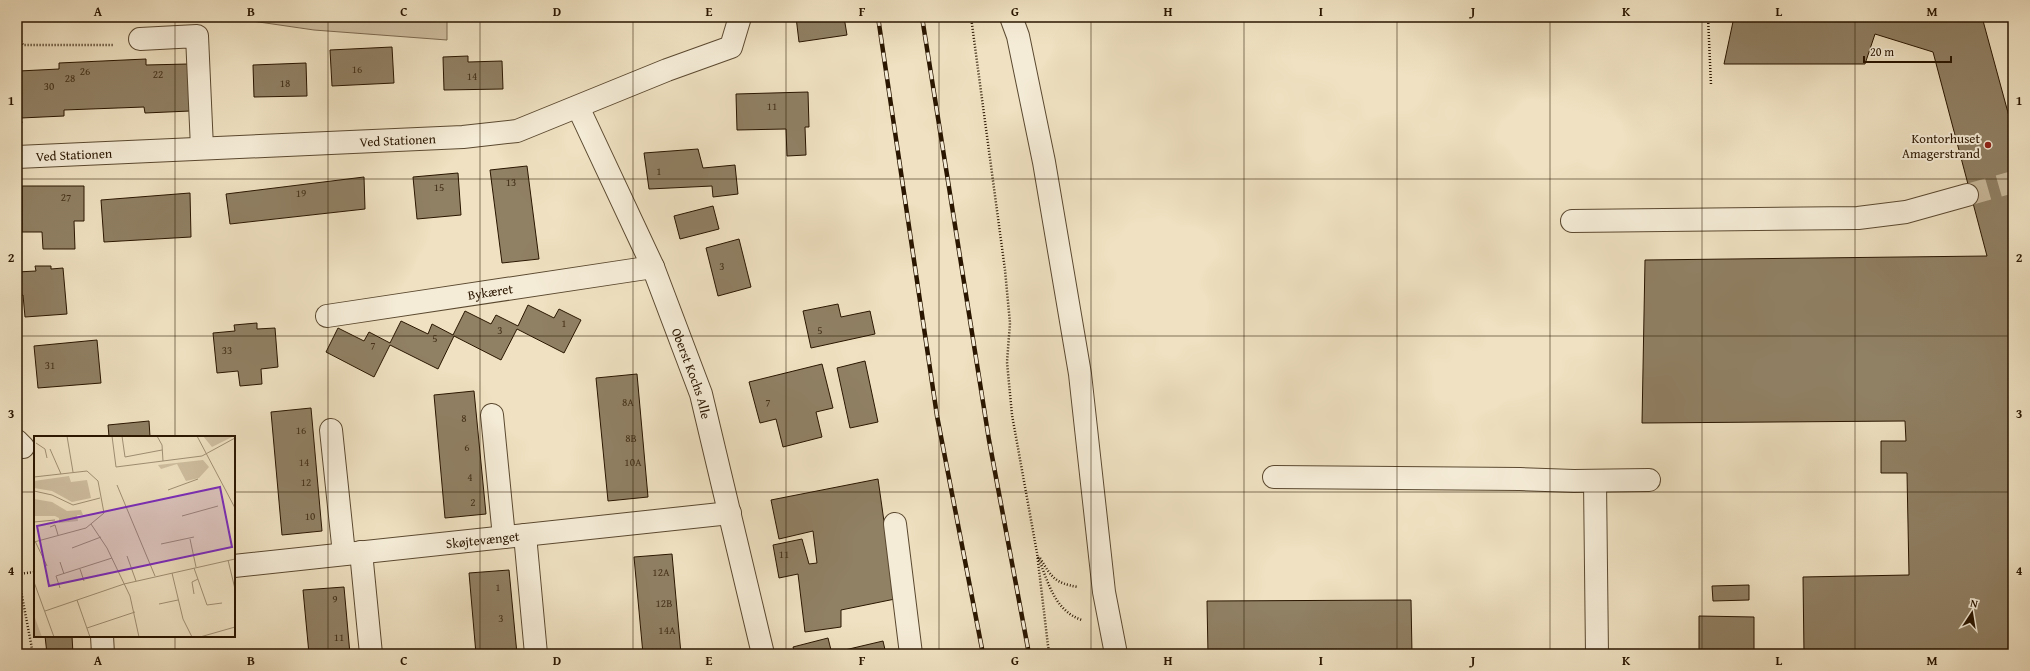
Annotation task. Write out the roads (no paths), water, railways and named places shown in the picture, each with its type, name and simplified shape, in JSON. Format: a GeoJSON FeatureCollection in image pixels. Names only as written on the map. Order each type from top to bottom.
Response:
{"type":"FeatureCollection","features":[{"type":"Feature","properties":{"kind":"street","name":"Ved Stationen"},"geometry":{"type":"LineString","coordinates":[[17,157],[463,137],[517,131],[667,70],[731,47],[740,17]]}},
{"type":"Feature","properties":{"kind":"street"},"geometry":{"type":"LineString","coordinates":[[1011,17],[1018,36],[1044,162],[1080,374],[1104,592],[1116,654]]}},
{"type":"Feature","properties":{"kind":"street"},"geometry":{"type":"LineString","coordinates":[[140,39],[197,36],[202,148]]}},
{"type":"Feature","properties":{"kind":"street","name":"Oberst Kochs Alle"},"geometry":{"type":"LineString","coordinates":[[578,107],[653,267],[701,394],[763,654]]}},
{"type":"Feature","properties":{"kind":"street"},"geometry":{"type":"LineString","coordinates":[[1572,221],[1858,218],[1906,212],[1967,195]]}},
{"type":"Feature","properties":{"kind":"street","name":"Bykæret"},"geometry":{"type":"LineString","coordinates":[[327,316],[653,267]]}},
{"type":"Feature","properties":{"kind":"street"},"geometry":{"type":"LineString","coordinates":[[492,415],[536,654]]}},
{"type":"Feature","properties":{"kind":"street"},"geometry":{"type":"LineString","coordinates":[[331,430],[371,654]]}},
{"type":"Feature","properties":{"kind":"street"},"geometry":{"type":"LineString","coordinates":[[1274,477],[1595,481],[1649,480]]}},
{"type":"Feature","properties":{"kind":"street"},"geometry":{"type":"LineString","coordinates":[[1595,481],[1597,654]]}},
{"type":"Feature","properties":{"kind":"street","name":"Skøjtevænget"},"geometry":{"type":"LineString","coordinates":[[235,566],[730,513]]}},
{"type":"Feature","properties":{"kind":"street"},"geometry":{"type":"LineString","coordinates":[[895,524],[911,654]]}},
{"type":"Feature","properties":{"kind":"street"},"geometry":{"type":"LineString","coordinates":[[102,637],[103,654]]}},
{"type":"Feature","properties":{"kind":"tunnel"},"geometry":{"type":"LineString","coordinates":[[1967,195],[2013,182]]}},
{"type":"Feature","properties":{"kind":"railway"},"geometry":{"type":"LineString","coordinates":[[878,17],[937,416],[983,654]]}},
{"type":"Feature","properties":{"kind":"railway"},"geometry":{"type":"LineString","coordinates":[[922,17],[989,440],[1029,654]]}},
{"type":"Feature","properties":{"kind":"place","name":"Kontorhuset Amagerstrand"},"geometry":{"type":"Point","coordinates":[1988,145]}}]}
